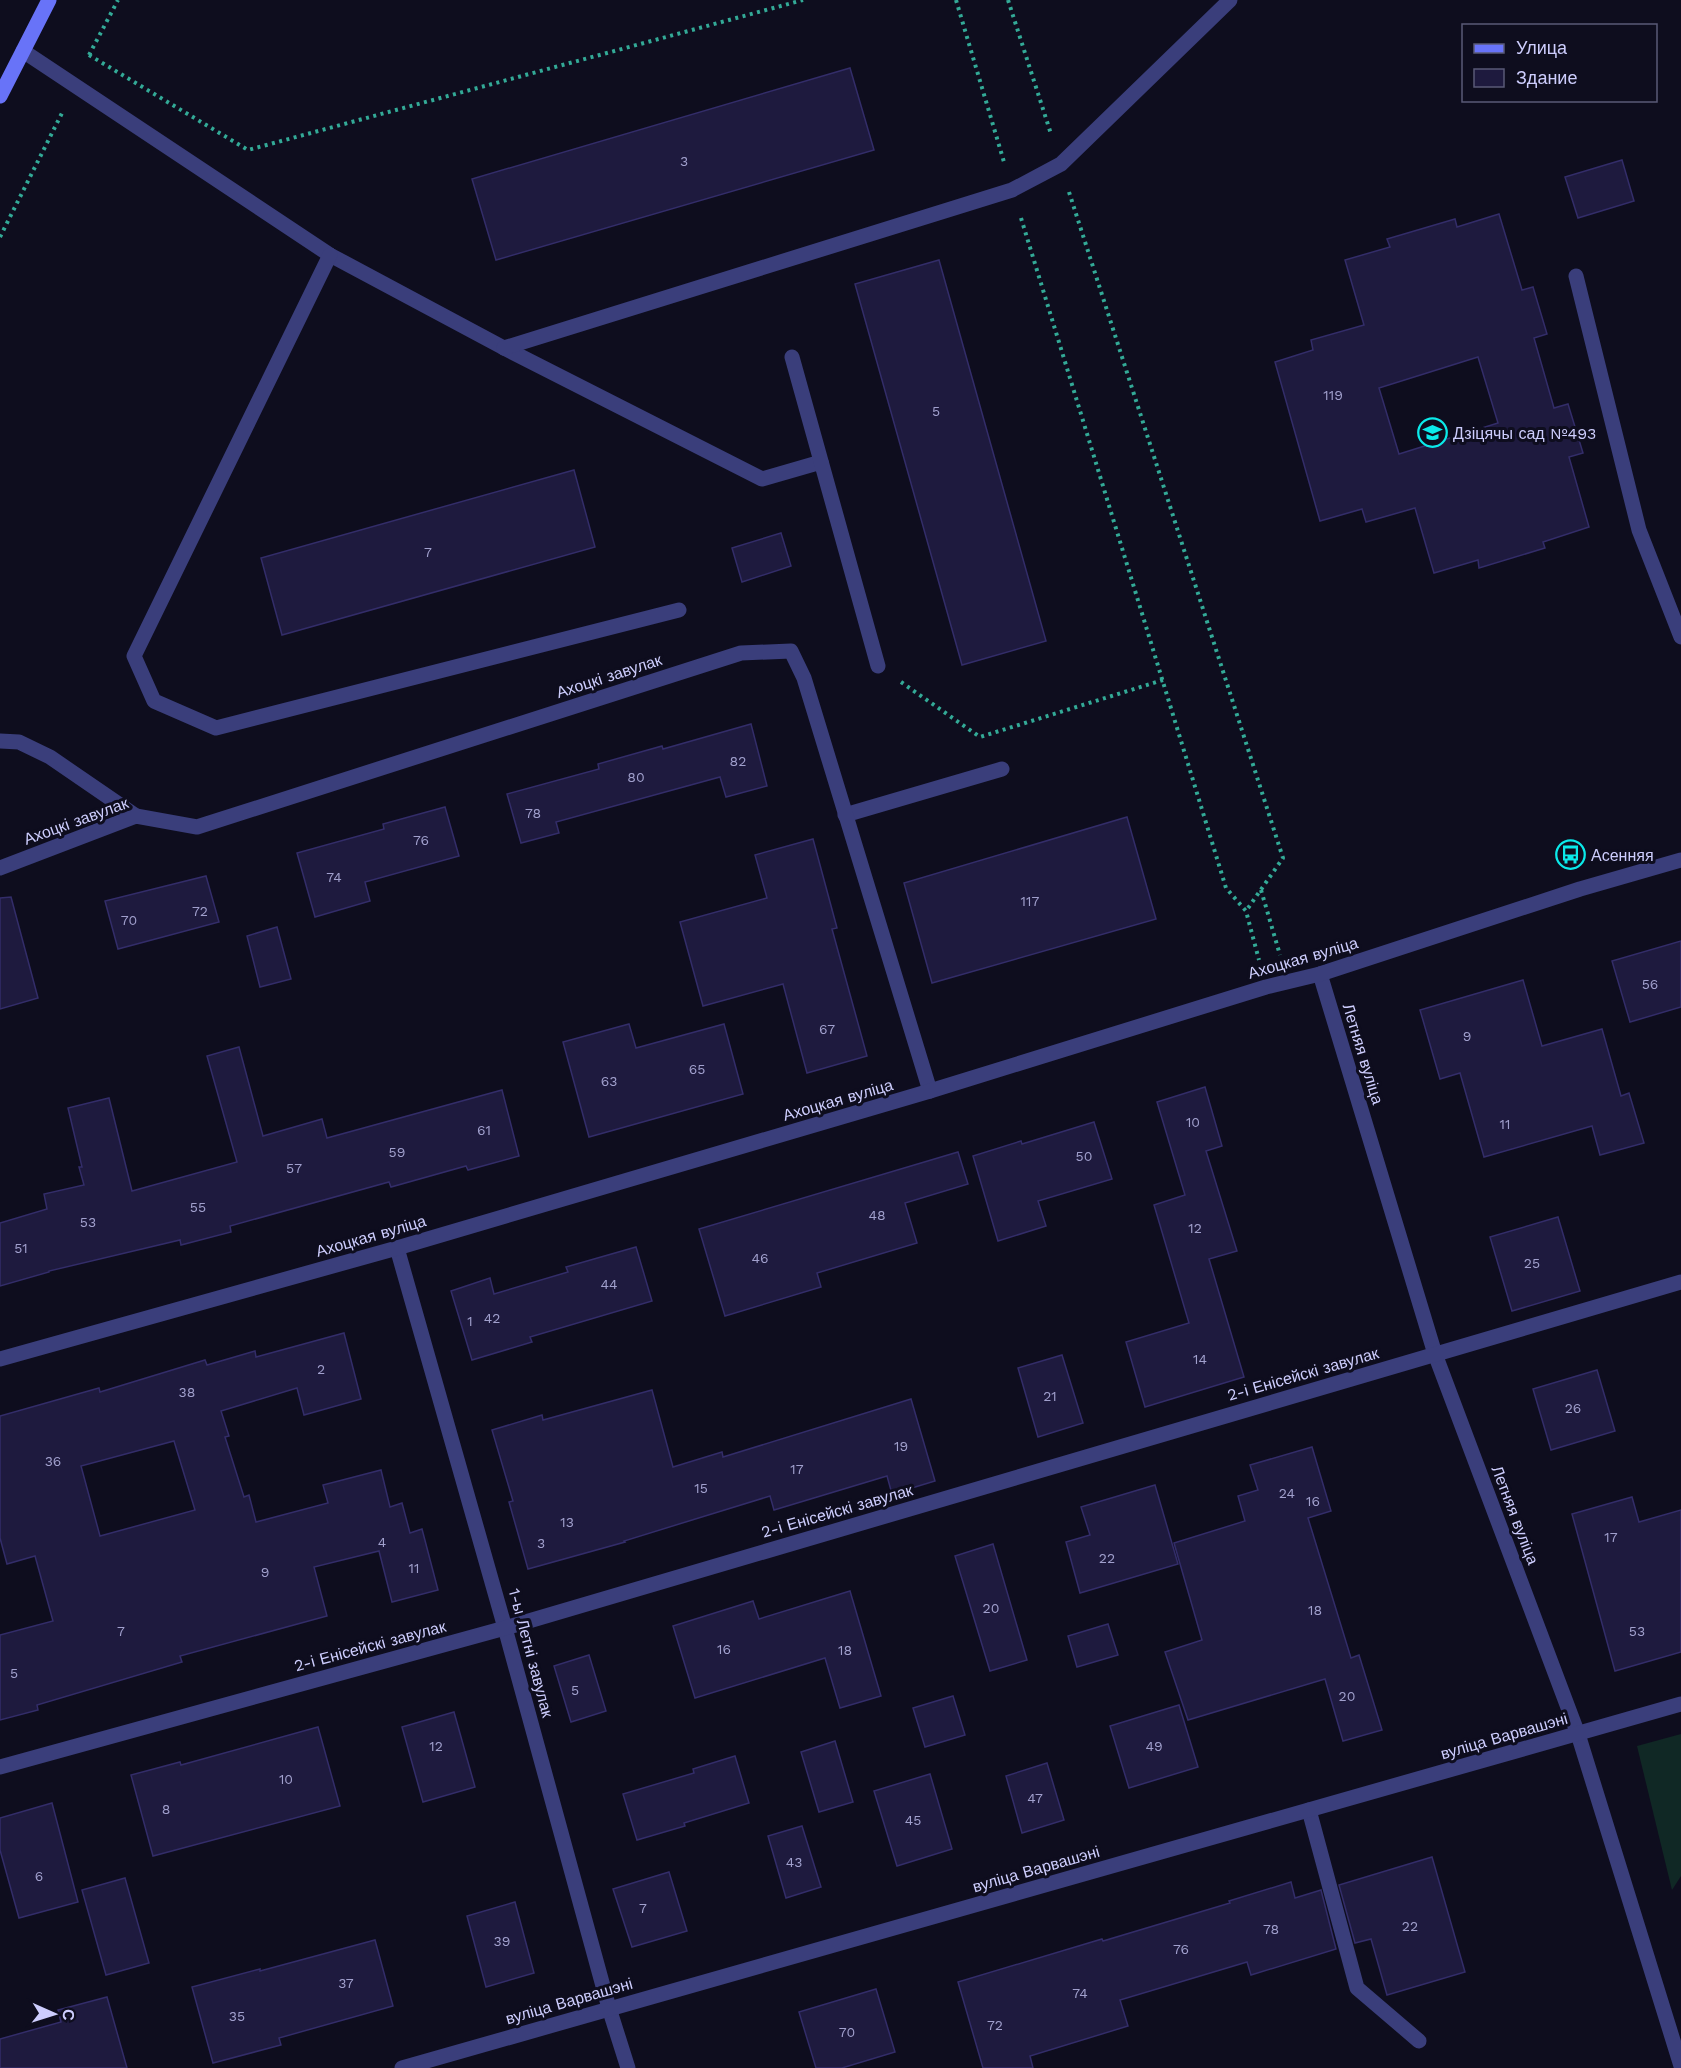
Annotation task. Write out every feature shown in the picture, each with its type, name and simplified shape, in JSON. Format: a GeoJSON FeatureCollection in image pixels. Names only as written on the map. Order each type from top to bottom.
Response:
{"type":"FeatureCollection","features":[{"type":"Feature","properties":{"kind":"main road"},"geometry":{"type":"LineString","coordinates":[[0,96],[49,0]]}},
{"type":"Feature","properties":{"kind":"street"},"geometry":{"type":"LineString","coordinates":[[504,348],[1012,190],[1060,164],[1230,0]]}},
{"type":"Feature","properties":{"kind":"street"},"geometry":{"type":"LineString","coordinates":[[23,51],[330,255],[504,348],[762,479],[821,462]]}},
{"type":"Feature","properties":{"kind":"street"},"geometry":{"type":"LineString","coordinates":[[330,255],[134,656],[154,701],[216,728],[679,610]]}},
{"type":"Feature","properties":{"kind":"street"},"geometry":{"type":"LineString","coordinates":[[1576,276],[1639,530],[1681,637]]}},
{"type":"Feature","properties":{"kind":"street"},"geometry":{"type":"LineString","coordinates":[[792,357],[878,666]]}},
{"type":"Feature","properties":{"kind":"street","name":"Ахоцкі завулак"},"geometry":{"type":"LineString","coordinates":[[0,868],[136,816],[197,826],[741,653],[791,651],[804,678],[930,1091]]}},
{"type":"Feature","properties":{"kind":"street"},"geometry":{"type":"LineString","coordinates":[[0,741],[19,742],[50,757],[136,816]]}},
{"type":"Feature","properties":{"kind":"street"},"geometry":{"type":"LineString","coordinates":[[845,815],[1002,769]]}},
{"type":"Feature","properties":{"kind":"street","name":"Ахоцкая вуліца"},"geometry":{"type":"LineString","coordinates":[[0,1359],[398,1248],[930,1091],[1266,987],[1320,974],[1580,889],[1681,860]]}},
{"type":"Feature","properties":{"kind":"street","name":"Летняя вуліца"},"geometry":{"type":"LineString","coordinates":[[1320,974],[1435,1354],[1578,1734],[1681,2066]]}},
{"type":"Feature","properties":{"kind":"street","name":"1-ы Летні завулак"},"geometry":{"type":"LineString","coordinates":[[398,1248],[609,2008],[628,2068]]}},
{"type":"Feature","properties":{"kind":"street","name":"2-і Енісейскі завулак"},"geometry":{"type":"LineString","coordinates":[[0,1767],[505,1628],[1681,1282]]}},
{"type":"Feature","properties":{"kind":"street","name":"вуліца Варвашэні"},"geometry":{"type":"LineString","coordinates":[[402,2068],[1681,1704]]}},
{"type":"Feature","properties":{"kind":"street"},"geometry":{"type":"LineString","coordinates":[[1309,1810],[1357,1988],[1419,2041]]}},
{"type":"Feature","properties":{"kind":"path"},"geometry":{"type":"LineString","coordinates":[[0,237],[118,0]]}},
{"type":"Feature","properties":{"kind":"path"},"geometry":{"type":"LineString","coordinates":[[89,55],[248,150],[803,0]]}},
{"type":"Feature","properties":{"kind":"path"},"geometry":{"type":"LineString","coordinates":[[956,0],[1226,888],[1246,911],[1266,987]]}},
{"type":"Feature","properties":{"kind":"path"},"geometry":{"type":"LineString","coordinates":[[1008,0],[1283,858],[1246,911]]}},
{"type":"Feature","properties":{"kind":"path"},"geometry":{"type":"LineString","coordinates":[[878,666],[980,737],[1163,680]]}},
{"type":"Feature","properties":{"kind":"path"},"geometry":{"type":"LineString","coordinates":[[1261,890],[1288,982]]}},
{"type":"Feature","properties":{"kind":"green space"},"geometry":{"type":"Polygon","coordinates":[[[1681,1734],[1681,1876],[1672,1890],[1637,1746],[1681,1734]]]}},
{"type":"Feature","properties":{"kind":"building"},"geometry":{"type":"Polygon","coordinates":[[[850,68],[874,150],[496,260],[472,179],[850,68]]]}},
{"type":"Feature","properties":{"kind":"building"},"geometry":{"type":"Polygon","coordinates":[[[1622,160],[1634,201],[1578,218],[1565,177],[1622,160]]]}},
{"type":"Feature","properties":{"kind":"building"},"geometry":{"type":"Polygon","coordinates":[[[1499,214],[1522,290],[1533,287],[1547,334],[1534,338],[1554,408],[1568,404],[1583,453],[1569,457],[1589,527],[1543,542],[1545,548],[1479,568],[1478,560],[1434,573],[1415,508],[1366,522],[1362,509],[1320,521],[1275,362],[1313,350],[1311,340],[1364,325],[1345,260],[1390,247],[1387,239],[1455,219],[1457,227],[1499,214]],[[1478,357],[1379,388],[1399,454],[1498,423],[1478,357]]]}},
{"type":"Feature","properties":{"kind":"building"},"geometry":{"type":"Polygon","coordinates":[[[939,260],[1046,641],[962,665],[855,284],[939,260]]]}},
{"type":"Feature","properties":{"kind":"building"},"geometry":{"type":"Polygon","coordinates":[[[574,470],[595,547],[282,635],[261,558],[574,470]]]}},
{"type":"Feature","properties":{"kind":"building"},"geometry":{"type":"Polygon","coordinates":[[[781,533],[791,566],[742,582],[732,548],[781,533]]]}},
{"type":"Feature","properties":{"kind":"building"},"geometry":{"type":"Polygon","coordinates":[[[751,724],[767,786],[726,797],[720,777],[556,822],[559,833],[521,843],[507,794],[599,769],[598,764],[662,746],[663,749],[751,724]]]}},
{"type":"Feature","properties":{"kind":"building"},"geometry":{"type":"Polygon","coordinates":[[[445,807],[459,856],[365,882],[370,901],[315,917],[297,853],[384,829],[383,824],[445,807]]]}},
{"type":"Feature","properties":{"kind":"building"},"geometry":{"type":"Polygon","coordinates":[[[1127,817],[1156,919],[932,983],[904,883],[1127,817]]]}},
{"type":"Feature","properties":{"kind":"building"},"geometry":{"type":"Polygon","coordinates":[[[813,839],[837,928],[832,929],[867,1056],[807,1073],[783,984],[703,1006],[680,922],[767,898],[755,855],[813,839]]]}},
{"type":"Feature","properties":{"kind":"building"},"geometry":{"type":"Polygon","coordinates":[[[206,876],[219,922],[118,949],[105,901],[206,876]]]}},
{"type":"Feature","properties":{"kind":"building"},"geometry":{"type":"Polygon","coordinates":[[[11,897],[38,998],[0,1009],[0,898],[11,897]]]}},
{"type":"Feature","properties":{"kind":"building"},"geometry":{"type":"Polygon","coordinates":[[[277,927],[291,979],[260,987],[247,936],[277,927]]]}},
{"type":"Feature","properties":{"kind":"building"},"geometry":{"type":"Polygon","coordinates":[[[1681,941],[1681,1007],[1630,1022],[1612,961],[1681,941]]]}},
{"type":"Feature","properties":{"kind":"building"},"geometry":{"type":"Polygon","coordinates":[[[1523,980],[1542,1046],[1602,1029],[1621,1096],[1629,1093],[1644,1143],[1600,1155],[1592,1126],[1484,1157],[1460,1073],[1440,1079],[1420,1010],[1523,980]]]}},
{"type":"Feature","properties":{"kind":"building"},"geometry":{"type":"Polygon","coordinates":[[[629,1024],[636,1048],[724,1024],[743,1094],[589,1137],[563,1042],[629,1024]]]}},
{"type":"Feature","properties":{"kind":"building"},"geometry":{"type":"Polygon","coordinates":[[[239,1047],[263,1136],[322,1119],[327,1138],[502,1090],[519,1156],[468,1170],[466,1166],[391,1187],[389,1182],[230,1226],[231,1232],[181,1245],[180,1240],[49,1271],[0,1286],[0,1223],[47,1209],[44,1194],[84,1185],[68,1108],[109,1098],[132,1191],[237,1162],[207,1056],[239,1047]]]}},
{"type":"Feature","properties":{"kind":"building"},"geometry":{"type":"Polygon","coordinates":[[[1205,1087],[1222,1146],[1206,1151],[1237,1251],[1209,1259],[1244,1377],[1145,1407],[1126,1342],[1189,1323],[1154,1205],[1185,1195],[1157,1102],[1205,1087]]]}},
{"type":"Feature","properties":{"kind":"building"},"geometry":{"type":"Polygon","coordinates":[[[1094,1122],[1112,1179],[1038,1201],[1046,1226],[998,1241],[973,1156],[1094,1122]]]}},
{"type":"Feature","properties":{"kind":"building"},"geometry":{"type":"Polygon","coordinates":[[[958,1152],[968,1184],[905,1203],[917,1243],[817,1273],[821,1287],[725,1316],[699,1229],[958,1152]]]}},
{"type":"Feature","properties":{"kind":"building"},"geometry":{"type":"Polygon","coordinates":[[[1558,1217],[1580,1291],[1512,1311],[1490,1237],[1558,1217]]]}},
{"type":"Feature","properties":{"kind":"building"},"geometry":{"type":"Polygon","coordinates":[[[636,1247],[652,1301],[530,1337],[532,1342],[472,1360],[451,1291],[490,1278],[494,1294],[568,1272],[566,1267],[636,1247]]]}},
{"type":"Feature","properties":{"kind":"building"},"geometry":{"type":"Polygon","coordinates":[[[344,1333],[361,1399],[304,1415],[297,1388],[221,1411],[229,1436],[225,1437],[244,1497],[249,1495],[256,1522],[328,1503],[323,1485],[381,1470],[390,1507],[402,1503],[410,1533],[422,1529],[438,1590],[392,1602],[379,1551],[314,1567],[327,1616],[180,1656],[182,1662],[37,1705],[38,1710],[0,1720],[0,1635],[53,1621],[35,1556],[7,1564],[0,1538],[0,1416],[99,1388],[100,1392],[205,1360],[207,1365],[255,1351],[256,1357],[344,1333]],[[174,1441],[81,1466],[100,1536],[195,1510],[174,1441]]]}},
{"type":"Feature","properties":{"kind":"building"},"geometry":{"type":"Polygon","coordinates":[[[1062,1355],[1083,1423],[1038,1437],[1018,1368],[1062,1355]]]}},
{"type":"Feature","properties":{"kind":"building"},"geometry":{"type":"Polygon","coordinates":[[[1597,1370],[1615,1431],[1551,1450],[1533,1389],[1597,1370]]]}},
{"type":"Feature","properties":{"kind":"building"},"geometry":{"type":"Polygon","coordinates":[[[652,1390],[673,1467],[722,1452],[723,1457],[911,1399],[935,1481],[892,1494],[887,1476],[774,1510],[770,1496],[625,1542],[528,1569],[509,1502],[513,1501],[492,1430],[542,1415],[543,1420],[652,1390]]]}},
{"type":"Feature","properties":{"kind":"building"},"geometry":{"type":"Polygon","coordinates":[[[1312,1447],[1331,1511],[1308,1518],[1351,1658],[1359,1655],[1382,1730],[1343,1741],[1325,1679],[1188,1720],[1165,1652],[1202,1640],[1174,1543],[1245,1521],[1238,1496],[1258,1490],[1250,1465],[1312,1447]]]}},
{"type":"Feature","properties":{"kind":"building"},"geometry":{"type":"Polygon","coordinates":[[[1155,1485],[1178,1564],[1080,1593],[1066,1542],[1090,1535],[1081,1507],[1155,1485]]]}},
{"type":"Feature","properties":{"kind":"building"},"geometry":{"type":"Polygon","coordinates":[[[1632,1497],[1639,1522],[1681,1510],[1681,1652],[1615,1671],[1572,1514],[1632,1497]]]}},
{"type":"Feature","properties":{"kind":"building"},"geometry":{"type":"Polygon","coordinates":[[[993,1544],[1027,1660],[990,1671],[955,1556],[993,1544]]]}},
{"type":"Feature","properties":{"kind":"building"},"geometry":{"type":"Polygon","coordinates":[[[850,1591],[881,1696],[840,1708],[825,1658],[695,1698],[673,1626],[753,1601],[759,1619],[850,1591]]]}},
{"type":"Feature","properties":{"kind":"building"},"geometry":{"type":"Polygon","coordinates":[[[1108,1624],[1118,1655],[1077,1667],[1068,1636],[1108,1624]]]}},
{"type":"Feature","properties":{"kind":"building"},"geometry":{"type":"Polygon","coordinates":[[[589,1655],[606,1711],[571,1722],[554,1666],[589,1655]]]}},
{"type":"Feature","properties":{"kind":"building"},"geometry":{"type":"Polygon","coordinates":[[[953,1696],[965,1735],[925,1747],[913,1708],[953,1696]]]}},
{"type":"Feature","properties":{"kind":"building"},"geometry":{"type":"Polygon","coordinates":[[[1179,1705],[1198,1767],[1129,1788],[1110,1726],[1179,1705]]]}},
{"type":"Feature","properties":{"kind":"building"},"geometry":{"type":"Polygon","coordinates":[[[454,1712],[475,1787],[423,1802],[402,1727],[454,1712]]]}},
{"type":"Feature","properties":{"kind":"building"},"geometry":{"type":"Polygon","coordinates":[[[318,1727],[340,1806],[153,1856],[131,1775],[180,1762],[181,1765],[318,1727]]]}},
{"type":"Feature","properties":{"kind":"building"},"geometry":{"type":"Polygon","coordinates":[[[835,1741],[853,1802],[819,1812],[801,1752],[835,1741]]]}},
{"type":"Feature","properties":{"kind":"building"},"geometry":{"type":"Polygon","coordinates":[[[735,1756],[749,1803],[637,1840],[623,1794],[694,1773],[693,1769],[735,1756]]]}},
{"type":"Feature","properties":{"kind":"building"},"geometry":{"type":"Polygon","coordinates":[[[1047,1763],[1064,1820],[1022,1833],[1006,1776],[1047,1763]]]}},
{"type":"Feature","properties":{"kind":"building"},"geometry":{"type":"Polygon","coordinates":[[[930,1774],[952,1849],[897,1866],[874,1791],[930,1774]]]}},
{"type":"Feature","properties":{"kind":"building"},"geometry":{"type":"Polygon","coordinates":[[[52,1803],[78,1902],[19,1918],[0,1850],[0,1818],[52,1803]]]}},
{"type":"Feature","properties":{"kind":"building"},"geometry":{"type":"Polygon","coordinates":[[[802,1826],[821,1887],[786,1898],[768,1836],[802,1826]]]}},
{"type":"Feature","properties":{"kind":"building"},"geometry":{"type":"Polygon","coordinates":[[[1432,1857],[1465,1972],[1387,1995],[1371,1939],[1355,1943],[1339,1885],[1432,1857]]]}},
{"type":"Feature","properties":{"kind":"building"},"geometry":{"type":"Polygon","coordinates":[[[669,1872],[687,1931],[632,1947],[613,1889],[669,1872]]]}},
{"type":"Feature","properties":{"kind":"building"},"geometry":{"type":"Polygon","coordinates":[[[125,1878],[149,1963],[106,1975],[82,1890],[125,1878]]]}},
{"type":"Feature","properties":{"kind":"building"},"geometry":{"type":"Polygon","coordinates":[[[1291,1882],[1295,1898],[1321,1890],[1336,1949],[1251,1975],[1247,1962],[1120,2000],[1128,2026],[1030,2056],[1033,2068],[983,2068],[958,1982],[1230,1903],[1229,1901],[1291,1882]]]}},
{"type":"Feature","properties":{"kind":"building"},"geometry":{"type":"Polygon","coordinates":[[[515,1902],[534,1973],[486,1987],[467,1916],[515,1902]]]}},
{"type":"Feature","properties":{"kind":"building"},"geometry":{"type":"Polygon","coordinates":[[[375,1940],[393,2006],[279,2038],[281,2045],[213,2063],[192,1987],[375,1940]]]}},
{"type":"Feature","properties":{"kind":"building"},"geometry":{"type":"Polygon","coordinates":[[[876,1989],[895,2052],[842,2068],[816,2068],[799,2012],[876,1989]]]}},
{"type":"Feature","properties":{"kind":"building"},"geometry":{"type":"Polygon","coordinates":[[[107,1997],[127,2068],[0,2068],[0,2039],[61,2022],[58,2010],[107,1997]]]}},
{"type":"Feature","properties":{"kind":"place","name":"Дзіцячы сад №493"},"geometry":{"type":"Point","coordinates":[1432,433]}},
{"type":"Feature","properties":{"kind":"place","name":"Асенняя"},"geometry":{"type":"Point","coordinates":[1570,855]}}]}
